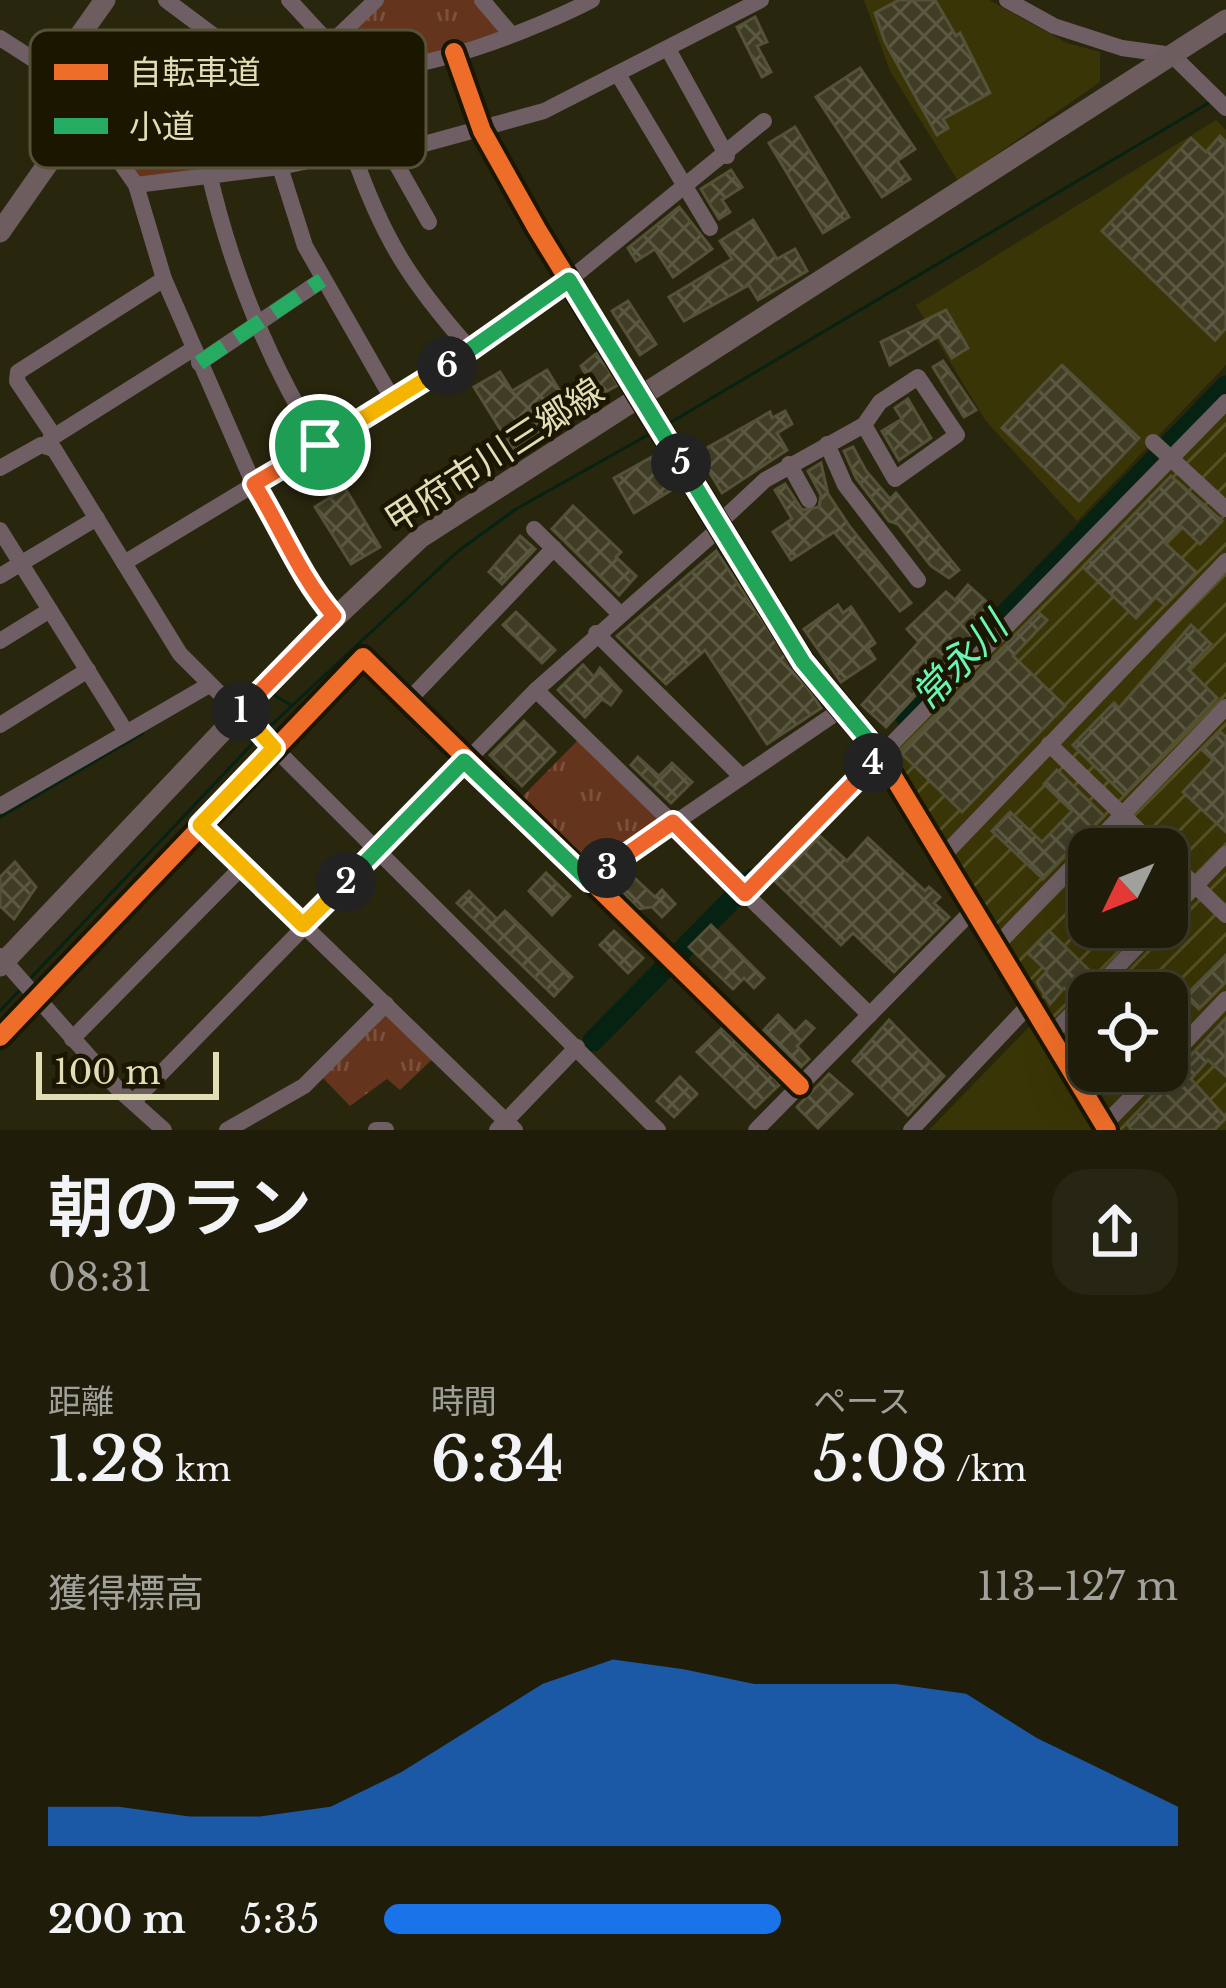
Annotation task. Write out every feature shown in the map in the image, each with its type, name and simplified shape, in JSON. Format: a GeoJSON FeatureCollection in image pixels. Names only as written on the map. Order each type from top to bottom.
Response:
{"type":"FeatureCollection","features":[{"type":"Feature","properties":{"kind":"main road"},"geometry":{"type":"LineString","coordinates":[[83,30],[105,0]]}},
{"type":"Feature","properties":{"kind":"main road","name":"甲府市川三郷線"},"geometry":{"type":"LineString","coordinates":[[5,965],[244,719],[334,616],[448,517],[646,405],[1226,20]]}},
{"type":"Feature","properties":{"kind":"main road"},"geometry":{"type":"LineString","coordinates":[[0,232],[45,168]]}},
{"type":"Feature","properties":{"kind":"street"},"geometry":{"type":"LineString","coordinates":[[166,0],[206,30]]}},
{"type":"Feature","properties":{"kind":"street"},"geometry":{"type":"LineString","coordinates":[[289,0],[318,30]]}},
{"type":"Feature","properties":{"kind":"street"},"geometry":{"type":"LineString","coordinates":[[345,30],[376,0]]}},
{"type":"Feature","properties":{"kind":"street"},"geometry":{"type":"LineString","coordinates":[[426,58],[511,33],[592,0]]}},
{"type":"Feature","properties":{"kind":"street"},"geometry":{"type":"LineString","coordinates":[[426,143],[544,111],[668,49],[735,5],[761,0]]}},
{"type":"Feature","properties":{"kind":"street"},"geometry":{"type":"LineString","coordinates":[[1007,0],[1054,26],[1172,56],[1226,108]]}},
{"type":"Feature","properties":{"kind":"street"},"geometry":{"type":"LineString","coordinates":[[486,1],[511,33]]}},
{"type":"Feature","properties":{"kind":"street"},"geometry":{"type":"LineString","coordinates":[[0,38],[30,57]]}},
{"type":"Feature","properties":{"kind":"street"},"geometry":{"type":"LineString","coordinates":[[668,49],[727,156]]}},
{"type":"Feature","properties":{"kind":"street"},"geometry":{"type":"LineString","coordinates":[[454,52],[482,131],[569,280],[803,662],[876,750],[1105,1128],[1138,1092]]}},
{"type":"Feature","properties":{"kind":"street"},"geometry":{"type":"LineString","coordinates":[[619,76],[683,190],[710,227]]}},
{"type":"Feature","properties":{"kind":"street"},"geometry":{"type":"LineString","coordinates":[[124,562],[470,350],[569,280],[727,156],[764,121]]}},
{"type":"Feature","properties":{"kind":"street"},"geometry":{"type":"LineString","coordinates":[[125,168],[136,184],[164,279],[254,484],[284,532],[291,557],[334,616]]}},
{"type":"Feature","properties":{"kind":"street"},"geometry":{"type":"LineString","coordinates":[[136,184],[268,168]]}},
{"type":"Feature","properties":{"kind":"street"},"geometry":{"type":"LineString","coordinates":[[280,168],[290,212],[322,280],[393,400]]}},
{"type":"Feature","properties":{"kind":"street"},"geometry":{"type":"LineString","coordinates":[[365,168],[379,226],[404,269],[470,350]]}},
{"type":"Feature","properties":{"kind":"street"},"geometry":{"type":"LineString","coordinates":[[399,168],[429,221]]}},
{"type":"Feature","properties":{"kind":"street"},"geometry":{"type":"LineString","coordinates":[[209,173],[225,244],[259,325],[320,445]]}},
{"type":"Feature","properties":{"kind":"street"},"geometry":{"type":"LineString","coordinates":[[164,279],[18,372],[17,381],[50,439],[180,654],[658,1130]]}},
{"type":"Feature","properties":{"kind":"street"},"geometry":{"type":"LineString","coordinates":[[0,468],[259,325],[322,280]]}},
{"type":"Feature","properties":{"kind":"street"},"geometry":{"type":"LineString","coordinates":[[134,1101],[536,690],[789,464],[864,425],[880,402],[918,377],[956,435],[895,479],[864,425]]}},
{"type":"Feature","properties":{"kind":"street"},"geometry":{"type":"LineString","coordinates":[[741,890],[1226,402]]}},
{"type":"Feature","properties":{"kind":"street"},"geometry":{"type":"LineString","coordinates":[[1153,442],[1226,509]]}},
{"type":"Feature","properties":{"kind":"street"},"geometry":{"type":"LineString","coordinates":[[827,444],[845,485],[918,580]]}},
{"type":"Feature","properties":{"kind":"street"},"geometry":{"type":"LineString","coordinates":[[789,464],[809,500]]}},
{"type":"Feature","properties":{"kind":"street"},"geometry":{"type":"LineString","coordinates":[[0,576],[97,518]]}},
{"type":"Feature","properties":{"kind":"street"},"geometry":{"type":"LineString","coordinates":[[534,529],[619,613]]}},
{"type":"Feature","properties":{"kind":"street"},"geometry":{"type":"LineString","coordinates":[[0,530],[126,732]]}},
{"type":"Feature","properties":{"kind":"street"},"geometry":{"type":"LineString","coordinates":[[406,703],[554,548]]}},
{"type":"Feature","properties":{"kind":"street"},"geometry":{"type":"LineString","coordinates":[[943,856],[1226,561]]}},
{"type":"Feature","properties":{"kind":"street"},"geometry":{"type":"LineString","coordinates":[[0,641],[50,610]]}},
{"type":"Feature","properties":{"kind":"street"},"geometry":{"type":"LineString","coordinates":[[596,633],[742,777]]}},
{"type":"Feature","properties":{"kind":"street"},"geometry":{"type":"LineString","coordinates":[[0,1037],[272,747],[363,657],[800,1086]]}},
{"type":"Feature","properties":{"kind":"street"},"geometry":{"type":"LineString","coordinates":[[0,725],[88,670]]}},
{"type":"Feature","properties":{"kind":"street"},"geometry":{"type":"LineString","coordinates":[[1,803],[209,685]]}},
{"type":"Feature","properties":{"kind":"street"},"geometry":{"type":"LineString","coordinates":[[536,690],[870,1015]]}},
{"type":"Feature","properties":{"kind":"street"},"geometry":{"type":"LineString","coordinates":[[996,946],[1226,707]]}},
{"type":"Feature","properties":{"kind":"street"},"geometry":{"type":"LineString","coordinates":[[589,881],[842,709]]}},
{"type":"Feature","properties":{"kind":"street"},"geometry":{"type":"LineString","coordinates":[[1049,744],[1136,828]]}},
{"type":"Feature","properties":{"kind":"street"},"geometry":{"type":"LineString","coordinates":[[200,825],[506,1127],[577,1047]]}},
{"type":"Feature","properties":{"kind":"street"},"geometry":{"type":"LineString","coordinates":[[1188,894],[1226,854]]}},
{"type":"Feature","properties":{"kind":"street"},"geometry":{"type":"LineString","coordinates":[[72,1040],[242,867]]}},
{"type":"Feature","properties":{"kind":"street"},"geometry":{"type":"LineString","coordinates":[[1188,878],[1226,915]]}},
{"type":"Feature","properties":{"kind":"street"},"geometry":{"type":"LineString","coordinates":[[756,1130],[974,909]]}},
{"type":"Feature","properties":{"kind":"street"},"geometry":{"type":"LineString","coordinates":[[1112,972],[1135,948]]}},
{"type":"Feature","properties":{"kind":"street"},"geometry":{"type":"LineString","coordinates":[[5,965],[158,1128]]}},
{"type":"Feature","properties":{"kind":"street"},"geometry":{"type":"LineString","coordinates":[[1188,1039],[1226,999]]}},
{"type":"Feature","properties":{"kind":"street"},"geometry":{"type":"LineString","coordinates":[[911,1130],[1030,1003]]}},
{"type":"Feature","properties":{"kind":"street"},"geometry":{"type":"LineString","coordinates":[[227,1130],[304,1087],[386,1004]]}},
{"type":"Feature","properties":{"kind":"street"},"geometry":{"type":"LineString","coordinates":[[1051,1035],[1068,1017]]}},
{"type":"Feature","properties":{"kind":"street"},"geometry":{"type":"LineString","coordinates":[[376,1130],[386,1130]]}},
{"type":"Feature","properties":{"kind":"shaded area"},"geometry":{"type":"Polygon","coordinates":[[[864,0],[989,0],[1067,43],[1100,52],[1100,82],[958,181],[890,71],[864,0]]]}},
{"type":"Feature","properties":{"kind":"shaded area"},"geometry":{"type":"Polygon","coordinates":[[[1216,120],[1226,130],[1226,365],[1077,521],[985,420],[916,305],[1216,120]]]}},
{"type":"Feature","properties":{"kind":"shaded area"},"geometry":{"type":"Polygon","coordinates":[[[1226,403],[1226,1130],[1116,1130],[1093,1092],[1188,1092],[1188,972],[1068,972],[1068,1050],[888,752],[1226,403]]]}},
{"type":"Feature","properties":{"kind":"shaded area"},"geometry":{"type":"Polygon","coordinates":[[[1029,1027],[1037,1032],[1068,1083],[1068,1092],[1073,1092],[1096,1130],[929,1130],[1029,1027]]]}},
{"type":"Feature","properties":{"kind":"green space"},"geometry":{"type":"Polygon","coordinates":[[[376,0],[482,0],[510,33],[426,56],[426,30],[345,30],[376,0]]]}},
{"type":"Feature","properties":{"kind":"green space"},"geometry":{"type":"Polygon","coordinates":[[[124,168],[236,171],[136,185],[124,168]]]}},
{"type":"Feature","properties":{"kind":"green space"},"geometry":{"type":"Polygon","coordinates":[[[578,740],[663,823],[592,870],[518,801],[578,740]]]}},
{"type":"Feature","properties":{"kind":"green space"},"geometry":{"type":"Polygon","coordinates":[[[386,1004],[438,1054],[400,1090],[387,1079],[350,1106],[321,1076],[386,1004]]]}},
{"type":"Feature","properties":{"kind":"building"},"geometry":{"type":"Polygon","coordinates":[[[899,0],[935,0],[956,36],[960,33],[990,93],[943,119],[948,128],[937,135],[885,42],[875,13],[899,0]]]}},
{"type":"Feature","properties":{"kind":"building"},"geometry":{"type":"Polygon","coordinates":[[[755,17],[767,42],[757,46],[771,72],[762,77],[737,27],[755,17]]]}},
{"type":"Feature","properties":{"kind":"building"},"geometry":{"type":"Polygon","coordinates":[[[860,68],[915,149],[897,161],[910,179],[882,197],[816,97],[860,68]]]}},
{"type":"Feature","properties":{"kind":"building"},"geometry":{"type":"Polygon","coordinates":[[[795,127],[849,217],[823,233],[769,143],[795,127]]]}},
{"type":"Feature","properties":{"kind":"building"},"geometry":{"type":"Polygon","coordinates":[[[1220,136],[1226,142],[1226,328],[1215,340],[1102,231],[1191,138],[1206,152],[1220,136]]]}},
{"type":"Feature","properties":{"kind":"building"},"geometry":{"type":"Polygon","coordinates":[[[731,170],[742,187],[722,200],[730,212],[719,219],[701,189],[731,170]]]}},
{"type":"Feature","properties":{"kind":"building"},"geometry":{"type":"Polygon","coordinates":[[[679,207],[712,249],[673,277],[655,249],[636,261],[628,248],[679,207]]]}},
{"type":"Feature","properties":{"kind":"building"},"geometry":{"type":"Polygon","coordinates":[[[753,220],[777,259],[795,249],[807,271],[758,300],[749,285],[684,321],[669,297],[732,259],[720,241],[753,220]]]}},
{"type":"Feature","properties":{"kind":"building"},"geometry":{"type":"Polygon","coordinates":[[[628,301],[656,344],[640,355],[612,311],[628,301]]]}},
{"type":"Feature","properties":{"kind":"building"},"geometry":{"type":"Polygon","coordinates":[[[946,310],[968,348],[952,358],[939,336],[890,365],[881,342],[946,310]]]}},
{"type":"Feature","properties":{"kind":"building"},"geometry":{"type":"Polygon","coordinates":[[[598,352],[618,385],[598,396],[581,366],[598,352]]]}},
{"type":"Feature","properties":{"kind":"building"},"geometry":{"type":"Polygon","coordinates":[[[943,361],[976,410],[964,417],[933,367],[943,361]]]}},
{"type":"Feature","properties":{"kind":"building"},"geometry":{"type":"Polygon","coordinates":[[[1062,365],[1139,438],[1079,501],[1002,428],[1062,365]]]}},
{"type":"Feature","properties":{"kind":"building"},"geometry":{"type":"Polygon","coordinates":[[[547,370],[571,409],[513,451],[507,440],[499,444],[494,436],[502,432],[474,387],[500,372],[512,391],[547,370]]]}},
{"type":"Feature","properties":{"kind":"building"},"geometry":{"type":"Polygon","coordinates":[[[908,399],[931,438],[899,460],[882,431],[902,419],[895,408],[908,399]]]}},
{"type":"Feature","properties":{"kind":"building"},"geometry":{"type":"Polygon","coordinates":[[[785,411],[792,424],[777,433],[787,450],[722,493],[698,453],[770,412],[772,418],[785,411]]]}},
{"type":"Feature","properties":{"kind":"building"},"geometry":{"type":"Polygon","coordinates":[[[853,447],[890,499],[896,493],[959,570],[949,578],[931,566],[898,524],[889,521],[856,478],[844,451],[853,447]]]}},
{"type":"Feature","properties":{"kind":"building"},"geometry":{"type":"Polygon","coordinates":[[[659,453],[678,486],[634,513],[614,478],[659,453]]]}},
{"type":"Feature","properties":{"kind":"building"},"geometry":{"type":"Polygon","coordinates":[[[821,463],[828,494],[911,603],[900,611],[834,532],[791,560],[773,532],[792,519],[775,490],[785,484],[802,510],[819,507],[821,495],[808,471],[821,463]]]}},
{"type":"Feature","properties":{"kind":"building"},"geometry":{"type":"Polygon","coordinates":[[[1171,476],[1222,521],[1200,544],[1181,526],[1165,543],[1196,572],[1165,605],[1156,597],[1136,618],[1083,567],[1171,476]]]}},
{"type":"Feature","properties":{"kind":"building"},"geometry":{"type":"Polygon","coordinates":[[[345,488],[380,547],[351,564],[315,507],[345,488]]]}},
{"type":"Feature","properties":{"kind":"building"},"geometry":{"type":"Polygon","coordinates":[[[573,506],[621,552],[616,557],[636,576],[619,595],[552,529],[573,506]]]}},
{"type":"Feature","properties":{"kind":"building"},"geometry":{"type":"Polygon","coordinates":[[[520,536],[535,549],[502,584],[489,572],[520,536]]]}},
{"type":"Feature","properties":{"kind":"building"},"geometry":{"type":"Polygon","coordinates":[[[716,551],[821,708],[767,744],[705,650],[666,684],[617,636],[716,551]]]}},
{"type":"Feature","properties":{"kind":"building"},"geometry":{"type":"Polygon","coordinates":[[[968,585],[989,604],[976,619],[982,624],[886,727],[862,705],[919,642],[907,629],[946,592],[955,600],[968,585]]]}},
{"type":"Feature","properties":{"kind":"building"},"geometry":{"type":"Polygon","coordinates":[[[838,605],[843,613],[851,607],[875,643],[868,648],[875,659],[841,682],[804,629],[838,605]]]}},
{"type":"Feature","properties":{"kind":"building"},"geometry":{"type":"Polygon","coordinates":[[[516,612],[555,650],[542,663],[503,625],[516,612]]]}},
{"type":"Feature","properties":{"kind":"building"},"geometry":{"type":"Polygon","coordinates":[[[1038,612],[1047,620],[1013,656],[1065,706],[962,812],[901,753],[1038,612]]]}},
{"type":"Feature","properties":{"kind":"building"},"geometry":{"type":"Polygon","coordinates":[[[1191,625],[1211,644],[1188,669],[1217,698],[1124,795],[1073,745],[1114,703],[1119,708],[1191,625]]]}},
{"type":"Feature","properties":{"kind":"building"},"geometry":{"type":"Polygon","coordinates":[[[583,665],[594,677],[600,668],[621,691],[611,705],[602,699],[585,717],[558,690],[583,665]]]}},
{"type":"Feature","properties":{"kind":"building"},"geometry":{"type":"Polygon","coordinates":[[[524,721],[555,752],[522,786],[490,755],[524,721]]]}},
{"type":"Feature","properties":{"kind":"building"},"geometry":{"type":"Polygon","coordinates":[[[1220,732],[1226,737],[1226,832],[1183,792],[1213,760],[1202,750],[1220,732]]]}},
{"type":"Feature","properties":{"kind":"building"},"geometry":{"type":"Polygon","coordinates":[[[638,757],[659,776],[672,763],[692,782],[671,803],[631,765],[638,757]]]}},
{"type":"Feature","properties":{"kind":"building"},"geometry":{"type":"Polygon","coordinates":[[[1057,770],[1104,816],[1092,828],[1068,828],[1068,853],[1043,879],[992,831],[1010,812],[1042,842],[1072,811],[1044,784],[1057,770]]]}},
{"type":"Feature","properties":{"kind":"building"},"geometry":{"type":"Polygon","coordinates":[[[820,836],[847,861],[868,838],[925,891],[929,887],[940,897],[934,903],[949,917],[894,972],[853,933],[841,945],[775,881],[820,836]]]}},
{"type":"Feature","properties":{"kind":"building"},"geometry":{"type":"Polygon","coordinates":[[[15,862],[36,887],[14,919],[0,906],[0,877],[15,862]]]}},
{"type":"Feature","properties":{"kind":"building"},"geometry":{"type":"Polygon","coordinates":[[[546,873],[570,896],[552,915],[529,891],[546,873]]]}},
{"type":"Feature","properties":{"kind":"building"},"geometry":{"type":"Polygon","coordinates":[[[630,874],[655,897],[662,890],[675,904],[662,917],[652,907],[638,909],[618,886],[630,874]]]}},
{"type":"Feature","properties":{"kind":"building"},"geometry":{"type":"Polygon","coordinates":[[[469,891],[497,919],[505,911],[572,977],[554,996],[457,903],[469,891]]]}},
{"type":"Feature","properties":{"kind":"building"},"geometry":{"type":"Polygon","coordinates":[[[711,925],[764,978],[754,988],[744,978],[733,989],[689,947],[711,925]]]}},
{"type":"Feature","properties":{"kind":"building"},"geometry":{"type":"Polygon","coordinates":[[[614,931],[643,958],[628,973],[600,945],[614,931]]]}},
{"type":"Feature","properties":{"kind":"building"},"geometry":{"type":"Polygon","coordinates":[[[1049,931],[1091,972],[1068,972],[1068,991],[1064,988],[1050,1004],[1037,982],[1047,971],[1028,953],[1049,931]]]}},
{"type":"Feature","properties":{"kind":"building"},"geometry":{"type":"Polygon","coordinates":[[[1226,955],[1226,982],[1199,1009],[1188,993],[1226,955]]]}},
{"type":"Feature","properties":{"kind":"building"},"geometry":{"type":"Polygon","coordinates":[[[778,1015],[795,1032],[806,1021],[814,1028],[797,1046],[809,1059],[800,1068],[763,1031],[778,1015]]]}},
{"type":"Feature","properties":{"kind":"building"},"geometry":{"type":"Polygon","coordinates":[[[1226,1018],[1226,1076],[1208,1060],[1191,1079],[1226,1118],[1214,1130],[1131,1130],[1127,1123],[1156,1092],[1188,1092],[1188,1058],[1226,1018]]]}},
{"type":"Feature","properties":{"kind":"building"},"geometry":{"type":"Polygon","coordinates":[[[889,1020],[944,1076],[908,1115],[853,1061],[889,1020]]]}},
{"type":"Feature","properties":{"kind":"building"},"geometry":{"type":"Polygon","coordinates":[[[722,1028],[780,1084],[755,1108],[697,1052],[722,1028]]]}},
{"type":"Feature","properties":{"kind":"building"},"geometry":{"type":"Polygon","coordinates":[[[829,1074],[852,1094],[818,1128],[797,1107],[829,1074]]]}},
{"type":"Feature","properties":{"kind":"building"},"geometry":{"type":"Polygon","coordinates":[[[680,1077],[697,1094],[674,1117],[657,1101],[680,1077]]]}},
{"type":"Feature","properties":{"kind":"waterway"},"geometry":{"type":"LineString","coordinates":[[668,424],[1212,101]]}},
{"type":"Feature","properties":{"kind":"waterway","name":"常永川"},"geometry":{"type":"LineString","coordinates":[[906,717],[1226,386]]}},
{"type":"Feature","properties":{"kind":"waterway"},"geometry":{"type":"LineString","coordinates":[[265,731],[457,552],[516,509],[655,431]]}},
{"type":"Feature","properties":{"kind":"waterway"},"geometry":{"type":"LineString","coordinates":[[272,694],[291,705]]}},
{"type":"Feature","properties":{"kind":"waterway"},"geometry":{"type":"LineString","coordinates":[[0,817],[143,733]]}},
{"type":"Feature","properties":{"kind":"waterway"},"geometry":{"type":"LineString","coordinates":[[30,979],[254,742]]}},
{"type":"Feature","properties":{"kind":"waterway","name":"常永川"},"geometry":{"type":"LineString","coordinates":[[593,1041],[752,879]]}},
{"type":"Feature","properties":{"kind":"waterway"},"geometry":{"type":"LineString","coordinates":[[0,1011],[19,991]]}},
{"type":"Feature","properties":{"kind":"marked path"},"geometry":{"type":"LineString","coordinates":[[199,363],[322,280]]}},
{"type":"Feature","properties":{"kind":"cycle path"},"geometry":{"type":"LineString","coordinates":[[454,52],[482,131],[537,229],[803,662],[879,753],[1107,1130]]}},
{"type":"Feature","properties":{"kind":"cycle path"},"geometry":{"type":"LineString","coordinates":[[0,1037],[363,657],[800,1086]]}},
{"type":"Feature","properties":{"kind":"route"},"geometry":{"type":"LineString","coordinates":[[569,280],[803,662],[880,755],[745,894],[673,822],[589,881],[464,761],[303,925],[200,825],[274,748],[238,713],[334,616],[291,557],[284,532],[254,484],[320,445],[422,383],[569,280]]}}]}
